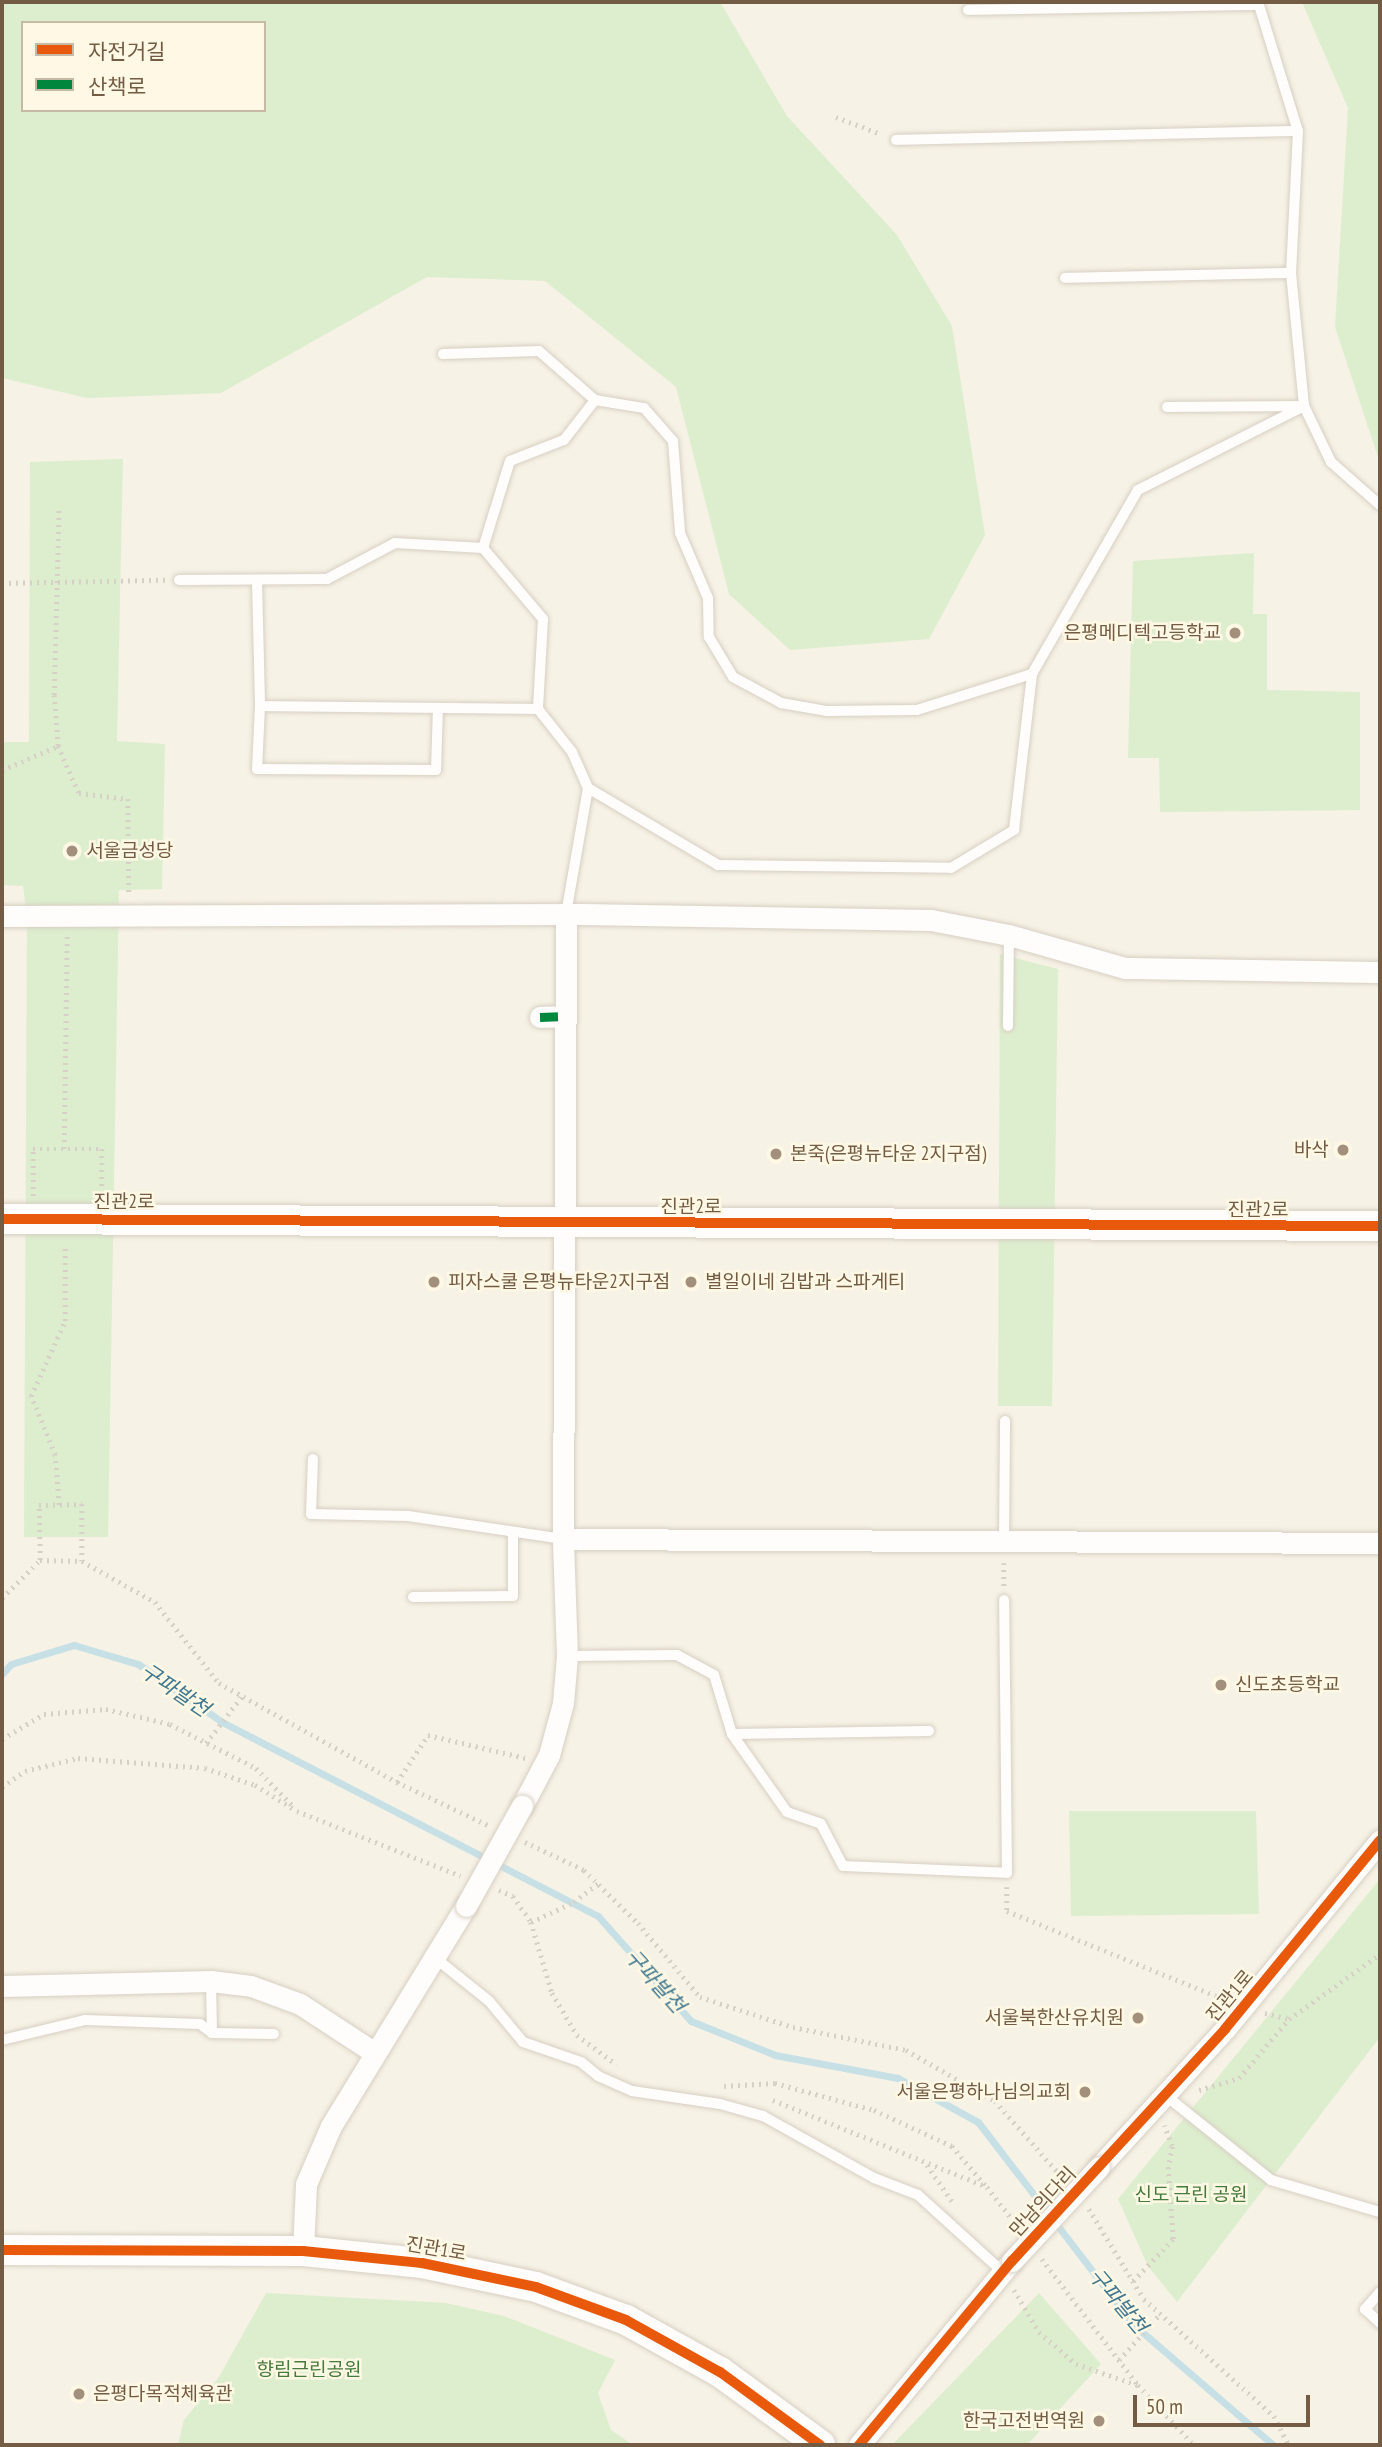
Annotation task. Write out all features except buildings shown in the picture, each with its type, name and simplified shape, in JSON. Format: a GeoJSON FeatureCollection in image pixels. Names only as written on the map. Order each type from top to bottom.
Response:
{"type":"FeatureCollection","features":[{"type":"Feature","properties":{"kind":"street"},"geometry":{"type":"LineString","coordinates":[[2,916],[566,914],[931,920],[1009,935],[1125,968],[1380,972]]}},
{"type":"Feature","properties":{"kind":"street"},"geometry":{"type":"LineString","coordinates":[[303,2251],[306,2184],[331,2126],[466,1906],[522,1806],[549,1755],[563,1703],[567,1657],[563,1539],[567,1224],[566,914]]}},
{"type":"Feature","properties":{"kind":"street"},"geometry":{"type":"LineString","coordinates":[[540,1017],[566,1016]]}},
{"type":"Feature","properties":{"kind":"street","name":"진관2로"},"geometry":{"type":"LineString","coordinates":[[2,1219],[567,1224],[1380,1226]]}},
{"type":"Feature","properties":{"kind":"street"},"geometry":{"type":"LineString","coordinates":[[563,1539],[1004,1551],[1380,1543]]}},
{"type":"Feature","properties":{"kind":"street","name":"진관1로"},"geometry":{"type":"LineString","coordinates":[[1099,2167],[1166,2095],[1380,1840]]}},
{"type":"Feature","properties":{"kind":"street"},"geometry":{"type":"LineString","coordinates":[[2,1986],[211,1981],[251,1986],[300,2004],[375,2053]]}},
{"type":"Feature","properties":{"kind":"street","name":"만남의다리"},"geometry":{"type":"LineString","coordinates":[[1009,2273],[1099,2167]]}},
{"type":"Feature","properties":{"kind":"street","name":"진관1로"},"geometry":{"type":"LineString","coordinates":[[2,2250],[303,2251],[422,2263],[511,2281],[626,2320],[720,2372],[820,2445]]}},
{"type":"Feature","properties":{"kind":"street"},"geometry":{"type":"LineString","coordinates":[[859,2445],[1009,2273]]}},
{"type":"Feature","properties":{"kind":"lane"},"geometry":{"type":"LineString","coordinates":[[968,10],[1259,3],[1298,131],[1290,273],[1304,405],[1331,462],[1380,505]]}},
{"type":"Feature","properties":{"kind":"lane"},"geometry":{"type":"LineString","coordinates":[[896,140],[1298,131]]}},
{"type":"Feature","properties":{"kind":"lane"},"geometry":{"type":"LineString","coordinates":[[1065,278],[1290,273]]}},
{"type":"Feature","properties":{"kind":"lane"},"geometry":{"type":"LineString","coordinates":[[443,354],[539,351],[595,400],[644,408],[674,441],[680,533],[708,598],[709,637],[733,677],[781,703],[827,712],[917,710],[1032,674]]}},
{"type":"Feature","properties":{"kind":"lane"},"geometry":{"type":"LineString","coordinates":[[482,548],[510,461],[564,440],[595,400]]}},
{"type":"Feature","properties":{"kind":"lane"},"geometry":{"type":"LineString","coordinates":[[1167,407],[1304,405]]}},
{"type":"Feature","properties":{"kind":"lane"},"geometry":{"type":"LineString","coordinates":[[588,788],[718,865],[951,868],[1014,830],[1032,674],[1139,489],[1304,405]]}},
{"type":"Feature","properties":{"kind":"lane"},"geometry":{"type":"LineString","coordinates":[[179,580],[327,579],[395,543],[482,548],[543,619],[538,709],[572,752],[588,788],[566,914]]}},
{"type":"Feature","properties":{"kind":"lane"},"geometry":{"type":"LineString","coordinates":[[257,581],[260,706],[257,769],[436,770],[438,708]]}},
{"type":"Feature","properties":{"kind":"lane"},"geometry":{"type":"LineString","coordinates":[[260,706],[538,709]]}},
{"type":"Feature","properties":{"kind":"lane"},"geometry":{"type":"LineString","coordinates":[[1008,1026],[1009,935]]}},
{"type":"Feature","properties":{"kind":"lane"},"geometry":{"type":"LineString","coordinates":[[1004,1551],[1005,1421]]}},
{"type":"Feature","properties":{"kind":"lane"},"geometry":{"type":"LineString","coordinates":[[313,1459],[311,1514],[408,1516],[513,1535],[563,1539]]}},
{"type":"Feature","properties":{"kind":"lane"},"geometry":{"type":"LineString","coordinates":[[413,1597],[513,1596],[513,1535]]}},
{"type":"Feature","properties":{"kind":"lane"},"geometry":{"type":"LineString","coordinates":[[567,1657],[677,1655],[714,1675],[732,1734],[787,1812],[821,1824],[843,1866],[1007,1872],[1004,1600]]}},
{"type":"Feature","properties":{"kind":"lane"},"geometry":{"type":"LineString","coordinates":[[732,1734],[929,1731]]}},
{"type":"Feature","properties":{"kind":"lane"},"geometry":{"type":"LineString","coordinates":[[434,1957],[489,2001],[523,2042],[581,2062],[598,2076],[632,2091],[720,2104],[763,2116],[874,2178],[918,2195],[1009,2273]]}},
{"type":"Feature","properties":{"kind":"lane"},"geometry":{"type":"LineString","coordinates":[[211,1981],[212,2033]]}},
{"type":"Feature","properties":{"kind":"lane"},"geometry":{"type":"LineString","coordinates":[[2,2040],[85,2020],[200,2024],[212,2033],[274,2034]]}},
{"type":"Feature","properties":{"kind":"lane"},"geometry":{"type":"LineString","coordinates":[[1166,2095],[1271,2180],[1380,2212]]}},
{"type":"Feature","properties":{"kind":"lane"},"geometry":{"type":"LineString","coordinates":[[1380,2292],[1366,2309],[1380,2323]]}},
{"type":"Feature","properties":{"kind":"path"},"geometry":{"type":"LineString","coordinates":[[836,117],[896,140]]}},
{"type":"Feature","properties":{"kind":"path"},"geometry":{"type":"LineString","coordinates":[[59,509],[54,695],[58,746],[79,793],[128,799],[130,904]]}},
{"type":"Feature","properties":{"kind":"path"},"geometry":{"type":"LineString","coordinates":[[2,583],[179,580]]}},
{"type":"Feature","properties":{"kind":"path"},"geometry":{"type":"LineString","coordinates":[[2,770],[58,746]]}},
{"type":"Feature","properties":{"kind":"path"},"geometry":{"type":"LineString","coordinates":[[64,1149],[67,928]]}},
{"type":"Feature","properties":{"kind":"path"},"geometry":{"type":"LineString","coordinates":[[33,1199],[33,1149],[102,1149],[102,1200]]}},
{"type":"Feature","properties":{"kind":"path"},"geometry":{"type":"LineString","coordinates":[[59,1505],[55,1455],[31,1396],[65,1321],[65,1235]]}},
{"type":"Feature","properties":{"kind":"path"},"geometry":{"type":"LineString","coordinates":[[2,1598],[40,1560],[39,1506],[82,1504],[82,1561]]}},
{"type":"Feature","properties":{"kind":"path"},"geometry":{"type":"LineString","coordinates":[[1004,1551],[1004,1600]]}},
{"type":"Feature","properties":{"kind":"path"},"geometry":{"type":"LineString","coordinates":[[40,1560],[82,1561],[155,1602],[219,1683],[397,1782],[497,1829]]}},
{"type":"Feature","properties":{"kind":"path"},"geometry":{"type":"LineString","coordinates":[[206,1743],[242,1696]]}},
{"type":"Feature","properties":{"kind":"path"},"geometry":{"type":"LineString","coordinates":[[2,1739],[44,1714],[106,1709],[170,1724],[256,1768],[297,1811]]}},
{"type":"Feature","properties":{"kind":"path"},"geometry":{"type":"LineString","coordinates":[[397,1782],[428,1735],[531,1760]]}},
{"type":"Feature","properties":{"kind":"path"},"geometry":{"type":"LineString","coordinates":[[2,1787],[25,1771],[78,1758],[131,1760],[205,1768],[255,1785],[297,1811],[475,1881]]}},
{"type":"Feature","properties":{"kind":"path"},"geometry":{"type":"LineString","coordinates":[[522,1841],[584,1870],[700,1997],[793,2027],[906,2050],[995,2101],[1071,2187]]}},
{"type":"Feature","properties":{"kind":"path"},"geometry":{"type":"LineString","coordinates":[[1007,1872],[1007,1911],[1230,2001]]}},
{"type":"Feature","properties":{"kind":"path"},"geometry":{"type":"LineString","coordinates":[[531,1922],[574,1902],[598,1883]]}},
{"type":"Feature","properties":{"kind":"path"},"geometry":{"type":"LineString","coordinates":[[488,1886],[513,1896],[531,1922],[552,1993],[577,2035],[625,2070]]}},
{"type":"Feature","properties":{"kind":"path"},"geometry":{"type":"LineString","coordinates":[[1191,2092],[1239,2078],[1289,2019],[1380,1954]]}},
{"type":"Feature","properties":{"kind":"path"},"geometry":{"type":"LineString","coordinates":[[1261,2012],[1289,2019]]}},
{"type":"Feature","properties":{"kind":"path"},"geometry":{"type":"LineString","coordinates":[[747,2094],[712,2087],[775,2083],[874,2110],[952,2146],[1020,2230]]}},
{"type":"Feature","properties":{"kind":"path"},"geometry":{"type":"LineString","coordinates":[[769,2098],[987,2187]]}},
{"type":"Feature","properties":{"kind":"path"},"geometry":{"type":"LineString","coordinates":[[1133,2281],[1173,2239],[1168,2169],[1172,2146],[1163,2123]]}},
{"type":"Feature","properties":{"kind":"path"},"geometry":{"type":"LineString","coordinates":[[1088,2206],[1133,2281],[1160,2314],[1274,2416],[1289,2445]]}},
{"type":"Feature","properties":{"kind":"path"},"geometry":{"type":"LineString","coordinates":[[1037,2252],[1138,2385],[1194,2445]]}},
{"type":"Feature","properties":{"kind":"path"},"geometry":{"type":"LineString","coordinates":[[1009,2273],[1039,2332],[1076,2364],[1138,2385]]}},
{"type":"Feature","properties":{"kind":"path"},"geometry":{"type":"LineString","coordinates":[[1119,2360],[1160,2314]]}},
{"type":"Feature","properties":{"kind":"green space"},"geometry":{"type":"Polygon","coordinates":[[[2,2],[720,2],[787,116],[897,235],[952,326],[985,535],[929,639],[790,650],[729,594],[676,387],[545,281],[427,277],[221,393],[87,398],[2,378],[2,2]]]}},
{"type":"Feature","properties":{"kind":"green space"},"geometry":{"type":"Polygon","coordinates":[[[1302,2],[1380,2],[1380,463],[1335,327],[1348,108],[1302,2]]]}},
{"type":"Feature","properties":{"kind":"green space"},"geometry":{"type":"Polygon","coordinates":[[[123,459],[117,741],[165,744],[162,889],[119,890],[108,1537],[24,1537],[27,916],[23,886],[2,885],[2,742],[29,742],[30,462],[123,459]]]}},
{"type":"Feature","properties":{"kind":"green space"},"geometry":{"type":"Polygon","coordinates":[[[1254,553],[1253,614],[1267,614],[1267,690],[1360,692],[1360,810],[1160,812],[1159,758],[1128,758],[1133,561],[1254,553]]]}},
{"type":"Feature","properties":{"kind":"green space"},"geometry":{"type":"Polygon","coordinates":[[[1000,954],[1058,969],[1052,1406],[998,1406],[1000,954]]]}},
{"type":"Feature","properties":{"kind":"green space"},"geometry":{"type":"Polygon","coordinates":[[[1069,1811],[1256,1811],[1259,1914],[1071,1916],[1069,1811]]]}},
{"type":"Feature","properties":{"kind":"green space","name":"신도 근린 공원"},"geometry":{"type":"Polygon","coordinates":[[[1380,1879],[1380,2037],[1177,2302],[1148,2266],[1118,2199],[1380,1879]]]}},
{"type":"Feature","properties":{"kind":"green space","name":"향림근린공원"},"geometry":{"type":"Polygon","coordinates":[[[266,2293],[446,2303],[504,2316],[615,2360],[598,2393],[611,2430],[633,2445],[178,2445],[184,2420],[219,2377],[266,2293]]]}},
{"type":"Feature","properties":{"kind":"green space"},"geometry":{"type":"Polygon","coordinates":[[[1039,2293],[1101,2364],[1027,2445],[892,2445],[1039,2293]]]}},
{"type":"Feature","properties":{"kind":"waterway","name":"구파발천"},"geometry":{"type":"LineString","coordinates":[[2,1674],[11,1664],[74,1645],[138,1664],[222,1722],[598,1916],[691,2021],[775,2055],[898,2078],[978,2122],[1133,2324],[1273,2445]]}},
{"type":"Feature","properties":{"kind":"marked path"},"geometry":{"type":"LineString","coordinates":[[540,1017],[566,1016]]}},
{"type":"Feature","properties":{"kind":"cycle path"},"geometry":{"type":"LineString","coordinates":[[2,1219],[1380,1226]]}},
{"type":"Feature","properties":{"kind":"cycle path"},"geometry":{"type":"LineString","coordinates":[[859,2445],[1012,2261],[1225,2029],[1380,1840]]}},
{"type":"Feature","properties":{"kind":"cycle path"},"geometry":{"type":"LineString","coordinates":[[2,2250],[303,2251],[422,2263],[536,2287],[626,2320],[720,2372],[820,2445]]}},
{"type":"Feature","properties":{"kind":"place","name":"은평메디텍고등학교"},"geometry":{"type":"Point","coordinates":[1235,633]}},
{"type":"Feature","properties":{"kind":"place","name":"서울금성당"},"geometry":{"type":"Point","coordinates":[72,851]}},
{"type":"Feature","properties":{"kind":"place","name":"바삭"},"geometry":{"type":"Point","coordinates":[1343,1150]}},
{"type":"Feature","properties":{"kind":"place","name":"본죽(은평뉴타운 2지구점)"},"geometry":{"type":"Point","coordinates":[776,1154]}},
{"type":"Feature","properties":{"kind":"place","name":"피자스쿨 은평뉴타운2지구점"},"geometry":{"type":"Point","coordinates":[434,1282]}},
{"type":"Feature","properties":{"kind":"place","name":"별일이네 김밥과 스파게티"},"geometry":{"type":"Point","coordinates":[691,1282]}},
{"type":"Feature","properties":{"kind":"place","name":"신도초등학교"},"geometry":{"type":"Point","coordinates":[1221,1685]}},
{"type":"Feature","properties":{"kind":"place","name":"서울북한산유치원"},"geometry":{"type":"Point","coordinates":[1138,2018]}},
{"type":"Feature","properties":{"kind":"place","name":"서울은평하나님의교회"},"geometry":{"type":"Point","coordinates":[1085,2092]}},
{"type":"Feature","properties":{"kind":"place","name":"은평다목적체육관"},"geometry":{"type":"Point","coordinates":[79,2394]}},
{"type":"Feature","properties":{"kind":"place","name":"한국고전번역원"},"geometry":{"type":"Point","coordinates":[1099,2421]}}]}
